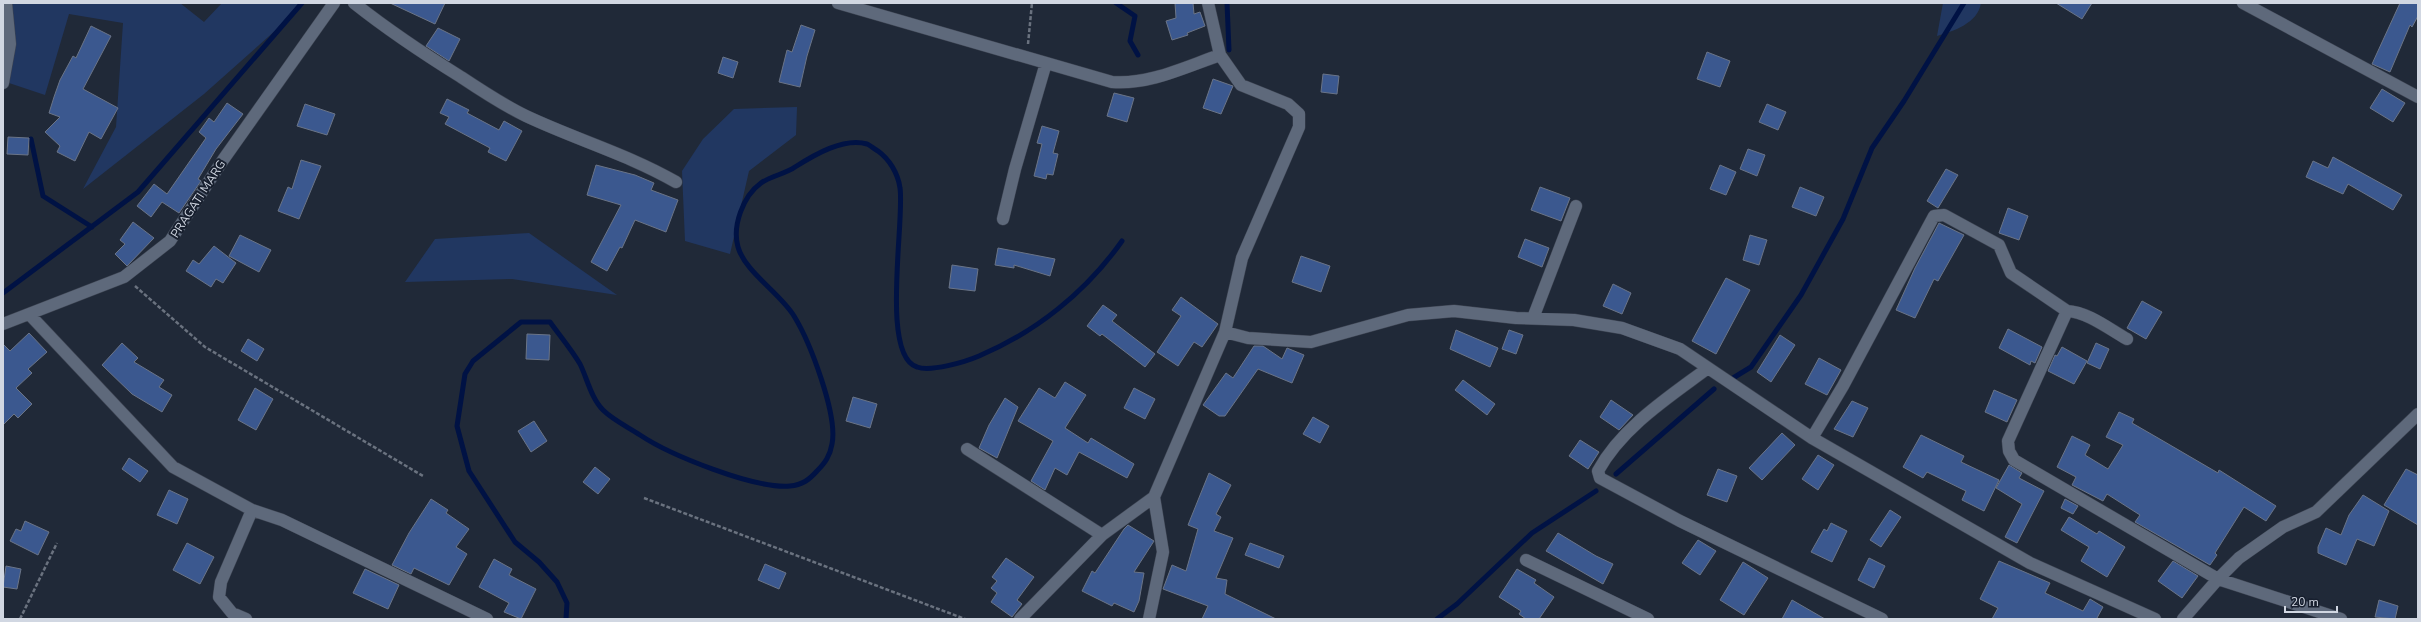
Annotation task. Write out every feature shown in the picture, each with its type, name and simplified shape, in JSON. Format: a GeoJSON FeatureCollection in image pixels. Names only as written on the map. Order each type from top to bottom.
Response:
{"type":"FeatureCollection","features":[{"type":"Feature","properties":{"kind":"street"},"geometry":{"type":"LineString","coordinates":[[3,83],[10,44],[6,3]]}},
{"type":"Feature","properties":{"kind":"street","name":"PRAGATI MARG"},"geometry":{"type":"LineString","coordinates":[[3,324],[124,277],[170,241],[223,160],[334,3]]}},
{"type":"Feature","properties":{"kind":"street"},"geometry":{"type":"LineString","coordinates":[[354,3],[409,44],[498,101],[567,134],[645,164],[676,182]]}},
{"type":"Feature","properties":{"kind":"street"},"geometry":{"type":"LineString","coordinates":[[838,3],[1112,82],[1129,84],[1147,80],[1220,55]]}},
{"type":"Feature","properties":{"kind":"street"},"geometry":{"type":"LineString","coordinates":[[1020,619],[1102,535],[1154,497],[1224,332],[1242,258],[1298,127],[1299,114],[1288,104],[1241,85],[1220,55],[1208,3]]}},
{"type":"Feature","properties":{"kind":"street"},"geometry":{"type":"LineString","coordinates":[[2243,3],[2418,96]]}},
{"type":"Feature","properties":{"kind":"street"},"geometry":{"type":"LineString","coordinates":[[1003,219],[1015,170],[1046,63]]}},
{"type":"Feature","properties":{"kind":"street"},"geometry":{"type":"LineString","coordinates":[[1533,318],[1576,206]]}},
{"type":"Feature","properties":{"kind":"street"},"geometry":{"type":"LineString","coordinates":[[1812,438],[1843,386],[1934,216],[1944,214],[1998,245],[2011,273],[2067,311],[2075,312],[2089,318],[2126,338]]}},
{"type":"Feature","properties":{"kind":"street"},"geometry":{"type":"LineString","coordinates":[[1224,332],[1248,338],[1311,342],[1408,315],[1454,311],[1574,320],[1622,328],[1680,349],[1812,438],[2030,563],[2155,619]]}},
{"type":"Feature","properties":{"kind":"street"},"geometry":{"type":"LineString","coordinates":[[2067,311],[2008,441],[2009,451],[2014,460],[2218,579],[2341,619]]}},
{"type":"Feature","properties":{"kind":"street"},"geometry":{"type":"LineString","coordinates":[[29,314],[173,467],[252,510],[282,520],[487,619]]}},
{"type":"Feature","properties":{"kind":"street"},"geometry":{"type":"LineString","coordinates":[[1708,368],[1651,410],[1610,452],[1598,471],[1600,478],[1680,521],[1882,619]]}},
{"type":"Feature","properties":{"kind":"street"},"geometry":{"type":"LineString","coordinates":[[2183,619],[2218,579],[2239,558],[2283,527],[2316,512],[2418,414]]}},
{"type":"Feature","properties":{"kind":"street"},"geometry":{"type":"LineString","coordinates":[[967,449],[1102,535]]}},
{"type":"Feature","properties":{"kind":"street"},"geometry":{"type":"LineString","coordinates":[[1149,619],[1163,552],[1154,497]]}},
{"type":"Feature","properties":{"kind":"street"},"geometry":{"type":"LineString","coordinates":[[246,619],[232,613],[219,597],[221,582],[252,510]]}},
{"type":"Feature","properties":{"kind":"street"},"geometry":{"type":"LineString","coordinates":[[1526,560],[1648,619]]}},
{"type":"Feature","properties":{"kind":"path"},"geometry":{"type":"LineString","coordinates":[[1032,3],[1028,48],[1033,60]]}},
{"type":"Feature","properties":{"kind":"path"},"geometry":{"type":"LineString","coordinates":[[124,277],[205,347],[423,476]]}},
{"type":"Feature","properties":{"kind":"path"},"geometry":{"type":"LineString","coordinates":[[644,498],[965,619]]}},
{"type":"Feature","properties":{"kind":"path"},"geometry":{"type":"LineString","coordinates":[[20,619],[57,543]]}},
{"type":"Feature","properties":{"kind":"shaded area"},"geometry":{"type":"Polygon","coordinates":[[[6,3],[180,3],[204,22],[222,3],[302,3],[295,13],[204,94],[83,189],[116,127],[123,23],[69,14],[45,95],[3,81],[6,3]]]}},
{"type":"Feature","properties":{"kind":"shaded area"},"geometry":{"type":"Polygon","coordinates":[[[1943,3],[1981,3],[1979,10],[1970,21],[1958,29],[1937,36],[1943,3]]]}},
{"type":"Feature","properties":{"kind":"shaded area"},"geometry":{"type":"Polygon","coordinates":[[[797,107],[796,135],[749,171],[730,254],[685,241],[682,171],[703,139],[734,109],[797,107]]]}},
{"type":"Feature","properties":{"kind":"shaded area"},"geometry":{"type":"Polygon","coordinates":[[[529,233],[617,295],[512,279],[405,282],[435,239],[529,233]]]}},
{"type":"Feature","properties":{"kind":"building"},"geometry":{"type":"Polygon","coordinates":[[[390,3],[445,3],[435,24],[390,3]]]}},
{"type":"Feature","properties":{"kind":"building"},"geometry":{"type":"Polygon","coordinates":[[[1175,3],[1193,3],[1194,14],[1200,12],[1205,26],[1187,33],[1188,35],[1172,40],[1166,21],[1176,18],[1175,3]]]}},
{"type":"Feature","properties":{"kind":"building"},"geometry":{"type":"Polygon","coordinates":[[[2056,3],[2092,3],[2082,19],[2056,3]]]}},
{"type":"Feature","properties":{"kind":"building"},"geometry":{"type":"Polygon","coordinates":[[[2400,3],[2418,3],[2418,16],[2412,27],[2410,25],[2390,72],[2372,64],[2400,3]]]}},
{"type":"Feature","properties":{"kind":"building"},"geometry":{"type":"Polygon","coordinates":[[[801,25],[815,30],[800,87],[779,82],[787,50],[792,52],[801,25]]]}},
{"type":"Feature","properties":{"kind":"building"},"geometry":{"type":"Polygon","coordinates":[[[91,26],[111,36],[83,89],[118,108],[101,139],[89,132],[75,161],[57,152],[60,146],[45,132],[60,117],[49,113],[54,97],[60,80],[73,56],[76,58],[91,26]]]}},
{"type":"Feature","properties":{"kind":"building"},"geometry":{"type":"Polygon","coordinates":[[[438,28],[460,39],[449,61],[426,46],[438,28]]]}},
{"type":"Feature","properties":{"kind":"building"},"geometry":{"type":"Polygon","coordinates":[[[1707,52],[1730,61],[1720,87],[1697,79],[1707,52]]]}},
{"type":"Feature","properties":{"kind":"building"},"geometry":{"type":"Polygon","coordinates":[[[723,57],[738,62],[733,78],[718,73],[723,57]]]}},
{"type":"Feature","properties":{"kind":"building"},"geometry":{"type":"Polygon","coordinates":[[[1323,74],[1339,76],[1337,94],[1321,92],[1323,74]]]}},
{"type":"Feature","properties":{"kind":"building"},"geometry":{"type":"Polygon","coordinates":[[[1213,79],[1233,86],[1221,114],[1203,108],[1213,79]]]}},
{"type":"Feature","properties":{"kind":"building"},"geometry":{"type":"Polygon","coordinates":[[[2382,89],[2405,103],[2393,122],[2370,108],[2382,89]]]}},
{"type":"Feature","properties":{"kind":"building"},"geometry":{"type":"Polygon","coordinates":[[[1114,93],[1134,98],[1127,122],[1107,116],[1114,93]]]}},
{"type":"Feature","properties":{"kind":"building"},"geometry":{"type":"Polygon","coordinates":[[[447,99],[469,110],[467,113],[499,130],[504,121],[522,131],[506,161],[488,152],[490,148],[445,124],[449,117],[440,113],[447,99]]]}},
{"type":"Feature","properties":{"kind":"building"},"geometry":{"type":"Polygon","coordinates":[[[227,103],[243,114],[216,149],[198,179],[201,181],[179,213],[162,202],[151,217],[137,206],[154,184],[167,194],[206,138],[199,132],[209,118],[214,122],[227,103]]]}},
{"type":"Feature","properties":{"kind":"building"},"geometry":{"type":"Polygon","coordinates":[[[305,104],[335,114],[327,135],[297,126],[305,104]]]}},
{"type":"Feature","properties":{"kind":"building"},"geometry":{"type":"Polygon","coordinates":[[[1767,104],[1786,112],[1778,130],[1759,122],[1767,104]]]}},
{"type":"Feature","properties":{"kind":"building"},"geometry":{"type":"Polygon","coordinates":[[[1042,126],[1059,131],[1053,153],[1058,154],[1053,175],[1047,174],[1046,179],[1034,176],[1042,144],[1037,143],[1042,126]]]}},
{"type":"Feature","properties":{"kind":"building"},"geometry":{"type":"Polygon","coordinates":[[[8,137],[29,138],[28,155],[7,154],[8,137]]]}},
{"type":"Feature","properties":{"kind":"building"},"geometry":{"type":"Polygon","coordinates":[[[1748,149],[1765,155],[1757,176],[1740,169],[1748,149]]]}},
{"type":"Feature","properties":{"kind":"building"},"geometry":{"type":"Polygon","coordinates":[[[2333,157],[2402,195],[2393,210],[2348,184],[2343,194],[2306,177],[2313,161],[2328,168],[2333,157]]]}},
{"type":"Feature","properties":{"kind":"building"},"geometry":{"type":"Polygon","coordinates":[[[301,160],[321,166],[299,219],[278,211],[288,187],[292,189],[301,160]]]}},
{"type":"Feature","properties":{"kind":"building"},"geometry":{"type":"Polygon","coordinates":[[[596,165],[635,175],[654,183],[651,190],[678,200],[666,232],[635,220],[622,248],[620,247],[607,271],[591,262],[621,205],[587,195],[596,165]]]}},
{"type":"Feature","properties":{"kind":"building"},"geometry":{"type":"Polygon","coordinates":[[[1720,165],[1736,172],[1726,195],[1710,189],[1720,165]]]}},
{"type":"Feature","properties":{"kind":"building"},"geometry":{"type":"Polygon","coordinates":[[[1946,169],[1958,175],[1938,208],[1927,201],[1946,169]]]}},
{"type":"Feature","properties":{"kind":"building"},"geometry":{"type":"Polygon","coordinates":[[[1540,187],[1570,198],[1561,221],[1531,210],[1540,187]]]}},
{"type":"Feature","properties":{"kind":"building"},"geometry":{"type":"Polygon","coordinates":[[[1800,187],[1824,197],[1816,216],[1792,207],[1800,187]]]}},
{"type":"Feature","properties":{"kind":"building"},"geometry":{"type":"Polygon","coordinates":[[[2008,208],[2028,216],[2019,240],[1999,233],[2008,208]]]}},
{"type":"Feature","properties":{"kind":"building"},"geometry":{"type":"Polygon","coordinates":[[[133,222],[154,238],[127,266],[115,254],[125,244],[120,240],[133,222]]]}},
{"type":"Feature","properties":{"kind":"building"},"geometry":{"type":"Polygon","coordinates":[[[1939,223],[1964,235],[1938,281],[1934,279],[1915,318],[1896,310],[1915,268],[1939,223]]]}},
{"type":"Feature","properties":{"kind":"building"},"geometry":{"type":"Polygon","coordinates":[[[240,235],[271,250],[259,272],[229,256],[240,235]]]}},
{"type":"Feature","properties":{"kind":"building"},"geometry":{"type":"Polygon","coordinates":[[[1750,235],[1767,240],[1759,265],[1743,260],[1750,235]]]}},
{"type":"Feature","properties":{"kind":"building"},"geometry":{"type":"Polygon","coordinates":[[[1525,239],[1549,248],[1542,267],[1518,257],[1525,239]]]}},
{"type":"Feature","properties":{"kind":"building"},"geometry":{"type":"Polygon","coordinates":[[[214,246],[236,263],[223,283],[216,279],[211,287],[186,271],[193,260],[199,264],[214,246]]]}},
{"type":"Feature","properties":{"kind":"building"},"geometry":{"type":"Polygon","coordinates":[[[998,248],[1055,259],[1050,276],[1014,265],[1014,268],[995,265],[998,248]]]}},
{"type":"Feature","properties":{"kind":"building"},"geometry":{"type":"Polygon","coordinates":[[[1301,256],[1330,266],[1321,292],[1292,282],[1301,256]]]}},
{"type":"Feature","properties":{"kind":"building"},"geometry":{"type":"Polygon","coordinates":[[[952,265],[978,269],[975,291],[949,288],[952,265]]]}},
{"type":"Feature","properties":{"kind":"building"},"geometry":{"type":"Polygon","coordinates":[[[1726,278],[1750,290],[1716,354],[1692,341],[1726,278]]]}},
{"type":"Feature","properties":{"kind":"building"},"geometry":{"type":"Polygon","coordinates":[[[1613,284],[1631,293],[1622,314],[1603,306],[1613,284]]]}},
{"type":"Feature","properties":{"kind":"building"},"geometry":{"type":"Polygon","coordinates":[[[1181,297],[1218,324],[1202,347],[1194,342],[1178,366],[1157,352],[1181,316],[1172,310],[1181,297]]]}},
{"type":"Feature","properties":{"kind":"building"},"geometry":{"type":"Polygon","coordinates":[[[2142,301],[2162,312],[2146,339],[2127,328],[2142,301]]]}},
{"type":"Feature","properties":{"kind":"building"},"geometry":{"type":"Polygon","coordinates":[[[1103,305],[1117,315],[1112,321],[1155,354],[1145,367],[1102,334],[1100,336],[1087,326],[1103,305]]]}},
{"type":"Feature","properties":{"kind":"building"},"geometry":{"type":"Polygon","coordinates":[[[2008,329],[2042,347],[2035,363],[2031,361],[2030,365],[1999,348],[2008,329]]]}},
{"type":"Feature","properties":{"kind":"building"},"geometry":{"type":"Polygon","coordinates":[[[1456,330],[1498,348],[1490,367],[1450,349],[1456,330]]]}},
{"type":"Feature","properties":{"kind":"building"},"geometry":{"type":"Polygon","coordinates":[[[1509,330],[1523,335],[1516,354],[1502,349],[1509,330]]]}},
{"type":"Feature","properties":{"kind":"building"},"geometry":{"type":"Polygon","coordinates":[[[29,333],[47,352],[28,369],[32,373],[16,388],[32,404],[18,418],[14,414],[3,425],[3,344],[10,351],[29,333]]]}},
{"type":"Feature","properties":{"kind":"building"},"geometry":{"type":"Polygon","coordinates":[[[527,334],[550,335],[549,360],[526,359],[527,334]]]}},
{"type":"Feature","properties":{"kind":"building"},"geometry":{"type":"Polygon","coordinates":[[[1780,335],[1795,345],[1771,382],[1757,372],[1780,335]]]}},
{"type":"Feature","properties":{"kind":"building"},"geometry":{"type":"Polygon","coordinates":[[[248,339],[264,349],[257,361],[241,351],[248,339]]]}},
{"type":"Feature","properties":{"kind":"building"},"geometry":{"type":"Polygon","coordinates":[[[122,343],[138,358],[134,362],[164,380],[159,387],[172,395],[162,412],[132,394],[102,365],[122,343]]]}},
{"type":"Feature","properties":{"kind":"building"},"geometry":{"type":"Polygon","coordinates":[[[2096,343],[2109,349],[2100,369],[2087,363],[2096,343]]]}},
{"type":"Feature","properties":{"kind":"building"},"geometry":{"type":"Polygon","coordinates":[[[1254,346],[1263,346],[1282,359],[1287,348],[1304,355],[1292,383],[1258,369],[1225,416],[1219,416],[1203,405],[1226,373],[1233,378],[1254,346]]]}},
{"type":"Feature","properties":{"kind":"building"},"geometry":{"type":"Polygon","coordinates":[[[2062,347],[2087,361],[2074,384],[2048,371],[2055,355],[2057,356],[2062,347]]]}},
{"type":"Feature","properties":{"kind":"building"},"geometry":{"type":"Polygon","coordinates":[[[1819,358],[1841,370],[1827,395],[1805,384],[1819,358]]]}},
{"type":"Feature","properties":{"kind":"building"},"geometry":{"type":"Polygon","coordinates":[[[1463,380],[1495,404],[1487,415],[1455,390],[1463,380]]]}},
{"type":"Feature","properties":{"kind":"building"},"geometry":{"type":"Polygon","coordinates":[[[1065,382],[1086,395],[1065,428],[1088,443],[1091,438],[1134,464],[1127,478],[1079,452],[1067,475],[1055,468],[1045,490],[1031,481],[1053,441],[1018,421],[1039,388],[1055,398],[1065,382]]]}},
{"type":"Feature","properties":{"kind":"building"},"geometry":{"type":"Polygon","coordinates":[[[255,388],[273,399],[256,430],[238,420],[255,388]]]}},
{"type":"Feature","properties":{"kind":"building"},"geometry":{"type":"Polygon","coordinates":[[[1134,388],[1155,399],[1145,419],[1124,408],[1134,388]]]}},
{"type":"Feature","properties":{"kind":"building"},"geometry":{"type":"Polygon","coordinates":[[[1994,390],[2017,400],[2007,422],[1985,412],[1994,390]]]}},
{"type":"Feature","properties":{"kind":"building"},"geometry":{"type":"Polygon","coordinates":[[[853,397],[877,404],[870,428],[846,421],[853,397]]]}},
{"type":"Feature","properties":{"kind":"building"},"geometry":{"type":"Polygon","coordinates":[[[1005,398],[1018,407],[997,458],[979,448],[989,425],[1005,398]]]}},
{"type":"Feature","properties":{"kind":"building"},"geometry":{"type":"Polygon","coordinates":[[[1611,400],[1633,415],[1619,430],[1600,417],[1611,400]]]}},
{"type":"Feature","properties":{"kind":"building"},"geometry":{"type":"Polygon","coordinates":[[[1852,401],[1868,408],[1853,437],[1834,429],[1852,401]]]}},
{"type":"Feature","properties":{"kind":"building"},"geometry":{"type":"Polygon","coordinates":[[[2119,412],[2134,419],[2132,423],[2218,473],[2219,470],[2276,506],[2266,521],[2244,507],[2215,553],[2217,555],[2210,565],[2135,522],[2140,515],[2107,494],[2103,501],[2072,485],[2076,477],[2057,467],[2072,436],[2090,445],[2085,455],[2108,469],[2123,445],[2106,437],[2119,412]]]}},
{"type":"Feature","properties":{"kind":"building"},"geometry":{"type":"Polygon","coordinates":[[[1313,417],[1329,426],[1320,443],[1303,434],[1313,417]]]}},
{"type":"Feature","properties":{"kind":"building"},"geometry":{"type":"Polygon","coordinates":[[[534,421],[547,441],[531,452],[518,431],[534,421]]]}},
{"type":"Feature","properties":{"kind":"building"},"geometry":{"type":"Polygon","coordinates":[[[1782,433],[1795,445],[1762,480],[1749,468],[1782,433]]]}},
{"type":"Feature","properties":{"kind":"building"},"geometry":{"type":"Polygon","coordinates":[[[1921,435],[1964,456],[1961,462],[1999,480],[1984,511],[1962,500],[1966,491],[1927,472],[1923,478],[1903,467],[1921,435]]]}},
{"type":"Feature","properties":{"kind":"building"},"geometry":{"type":"Polygon","coordinates":[[[1580,440],[1599,452],[1588,469],[1569,456],[1580,440]]]}},
{"type":"Feature","properties":{"kind":"building"},"geometry":{"type":"Polygon","coordinates":[[[1818,455],[1834,465],[1818,490],[1802,479],[1818,455]]]}},
{"type":"Feature","properties":{"kind":"building"},"geometry":{"type":"Polygon","coordinates":[[[129,458],[148,471],[140,482],[122,469],[129,458]]]}},
{"type":"Feature","properties":{"kind":"building"},"geometry":{"type":"Polygon","coordinates":[[[2009,465],[2022,473],[2019,478],[2044,491],[2017,543],[2005,537],[2022,504],[1996,488],[2009,465]]]}},
{"type":"Feature","properties":{"kind":"building"},"geometry":{"type":"Polygon","coordinates":[[[595,467],[610,479],[598,494],[583,482],[595,467]]]}},
{"type":"Feature","properties":{"kind":"building"},"geometry":{"type":"Polygon","coordinates":[[[1718,469],[1737,476],[1727,502],[1707,495],[1718,469]]]}},
{"type":"Feature","properties":{"kind":"building"},"geometry":{"type":"Polygon","coordinates":[[[2406,469],[2418,475],[2418,525],[2384,505],[2406,469]]]}},
{"type":"Feature","properties":{"kind":"building"},"geometry":{"type":"Polygon","coordinates":[[[1209,473],[1231,485],[1216,514],[1221,517],[1214,531],[1233,538],[1216,578],[1227,580],[1225,594],[1276,619],[1202,619],[1208,606],[1163,589],[1172,565],[1186,571],[1198,529],[1188,525],[1209,473]]]}},
{"type":"Feature","properties":{"kind":"building"},"geometry":{"type":"Polygon","coordinates":[[[169,490],[188,499],[177,524],[157,515],[169,490]]]}},
{"type":"Feature","properties":{"kind":"building"},"geometry":{"type":"Polygon","coordinates":[[[2363,495],[2389,511],[2374,546],[2357,539],[2346,565],[2318,553],[2318,547],[2326,528],[2341,535],[2349,515],[2363,495]]]}},
{"type":"Feature","properties":{"kind":"building"},"geometry":{"type":"Polygon","coordinates":[[[431,499],[448,510],[446,513],[469,529],[456,547],[467,554],[449,585],[414,568],[411,574],[392,565],[409,533],[431,499]]]}},
{"type":"Feature","properties":{"kind":"building"},"geometry":{"type":"Polygon","coordinates":[[[2065,499],[2078,506],[2073,514],[2061,508],[2065,499]]]}},
{"type":"Feature","properties":{"kind":"building"},"geometry":{"type":"Polygon","coordinates":[[[1890,510],[1901,517],[1881,547],[1870,540],[1890,510]]]}},
{"type":"Feature","properties":{"kind":"building"},"geometry":{"type":"Polygon","coordinates":[[[2069,517],[2097,534],[2099,531],[2125,547],[2107,577],[2081,561],[2089,547],[2061,530],[2069,517]]]}},
{"type":"Feature","properties":{"kind":"building"},"geometry":{"type":"Polygon","coordinates":[[[25,521],[49,532],[38,555],[10,541],[16,529],[21,531],[25,521]]]}},
{"type":"Feature","properties":{"kind":"building"},"geometry":{"type":"Polygon","coordinates":[[[1831,523],[1847,531],[1832,562],[1811,552],[1824,529],[1827,531],[1831,523]]]}},
{"type":"Feature","properties":{"kind":"building"},"geometry":{"type":"Polygon","coordinates":[[[1128,525],[1154,541],[1134,572],[1144,573],[1139,601],[1134,612],[1114,603],[1112,606],[1082,591],[1092,571],[1095,573],[1128,525]]]}},
{"type":"Feature","properties":{"kind":"building"},"geometry":{"type":"Polygon","coordinates":[[[1558,533],[1596,556],[1613,564],[1603,584],[1546,551],[1558,533]]]}},
{"type":"Feature","properties":{"kind":"building"},"geometry":{"type":"Polygon","coordinates":[[[1698,540],[1716,551],[1700,575],[1682,563],[1698,540]]]}},
{"type":"Feature","properties":{"kind":"building"},"geometry":{"type":"Polygon","coordinates":[[[187,543],[214,557],[200,584],[173,570],[187,543]]]}},
{"type":"Feature","properties":{"kind":"building"},"geometry":{"type":"Polygon","coordinates":[[[1250,543],[1284,556],[1279,568],[1245,555],[1250,543]]]}},
{"type":"Feature","properties":{"kind":"building"},"geometry":{"type":"Polygon","coordinates":[[[1006,558],[1034,577],[1017,600],[1022,604],[1012,617],[991,602],[997,593],[991,588],[997,581],[992,577],[1006,558]]]}},
{"type":"Feature","properties":{"kind":"building"},"geometry":{"type":"Polygon","coordinates":[[[1869,558],[1885,566],[1874,588],[1858,580],[1869,558]]]}},
{"type":"Feature","properties":{"kind":"building"},"geometry":{"type":"Polygon","coordinates":[[[494,559],[512,569],[509,575],[536,589],[521,619],[504,612],[509,603],[479,587],[494,559]]]}},
{"type":"Feature","properties":{"kind":"building"},"geometry":{"type":"Polygon","coordinates":[[[1999,561],[2050,583],[2045,593],[2083,611],[2090,599],[2103,607],[2097,618],[2099,619],[1992,619],[1998,608],[1980,599],[1999,561]]]}},
{"type":"Feature","properties":{"kind":"building"},"geometry":{"type":"Polygon","coordinates":[[[2173,561],[2198,576],[2182,598],[2158,581],[2173,561]]]}},
{"type":"Feature","properties":{"kind":"building"},"geometry":{"type":"Polygon","coordinates":[[[1743,562],[1768,578],[1744,615],[1720,600],[1743,562]]]}},
{"type":"Feature","properties":{"kind":"building"},"geometry":{"type":"Polygon","coordinates":[[[765,564],[786,573],[779,589],[758,580],[765,564]]]}},
{"type":"Feature","properties":{"kind":"building"},"geometry":{"type":"Polygon","coordinates":[[[6,566],[21,569],[17,589],[3,587],[6,566]]]}},
{"type":"Feature","properties":{"kind":"building"},"geometry":{"type":"Polygon","coordinates":[[[365,569],[399,585],[388,609],[353,593],[365,569]]]}},
{"type":"Feature","properties":{"kind":"building"},"geometry":{"type":"Polygon","coordinates":[[[1517,569],[1536,580],[1534,583],[1554,597],[1539,619],[1526,619],[1519,614],[1521,611],[1499,597],[1517,569]]]}},
{"type":"Feature","properties":{"kind":"building"},"geometry":{"type":"Polygon","coordinates":[[[1792,600],[1825,619],[1782,619],[1792,600]]]}},
{"type":"Feature","properties":{"kind":"building"},"geometry":{"type":"Polygon","coordinates":[[[2379,600],[2398,606],[2395,619],[2375,617],[2379,600]]]}},
{"type":"Feature","properties":{"kind":"waterway"},"geometry":{"type":"LineString","coordinates":[[3,293],[138,192],[302,3]]}},
{"type":"Feature","properties":{"kind":"waterway"},"geometry":{"type":"LineString","coordinates":[[1116,3],[1135,16],[1130,41],[1138,55]]}},
{"type":"Feature","properties":{"kind":"waterway"},"geometry":{"type":"LineString","coordinates":[[1227,3],[1229,50]]}},
{"type":"Feature","properties":{"kind":"waterway"},"geometry":{"type":"LineString","coordinates":[[1733,378],[1751,367],[1801,295],[1843,219],[1872,148],[1904,101],[1964,3]]}},
{"type":"Feature","properties":{"kind":"waterway"},"geometry":{"type":"LineString","coordinates":[[31,139],[43,196],[92,227]]}},
{"type":"Feature","properties":{"kind":"waterway"},"geometry":{"type":"LineString","coordinates":[[566,619],[567,603],[557,582],[539,562],[515,542],[469,471],[457,426],[465,374],[473,361],[521,322],[550,322],[580,364],[595,400],[611,417],[640,435],[671,452],[713,469],[756,482],[790,486],[802,483],[808,479],[825,462],[831,448],[833,431],[827,398],[808,343],[788,307],[755,274],[742,256],[738,247],[737,230],[740,212],[749,196],[761,183],[791,169],[811,157],[839,145],[858,142],[868,144],[886,158],[895,172],[900,188],[901,204],[896,285],[899,339],[906,357],[917,367],[923,368],[948,366],[979,356],[1040,323],[1076,293],[1108,260],[1122,241]]}},
{"type":"Feature","properties":{"kind":"waterway"},"geometry":{"type":"LineString","coordinates":[[1616,474],[1714,389]]}},
{"type":"Feature","properties":{"kind":"waterway"},"geometry":{"type":"LineString","coordinates":[[1437,619],[1457,604],[1532,533],[1596,491]]}}]}
